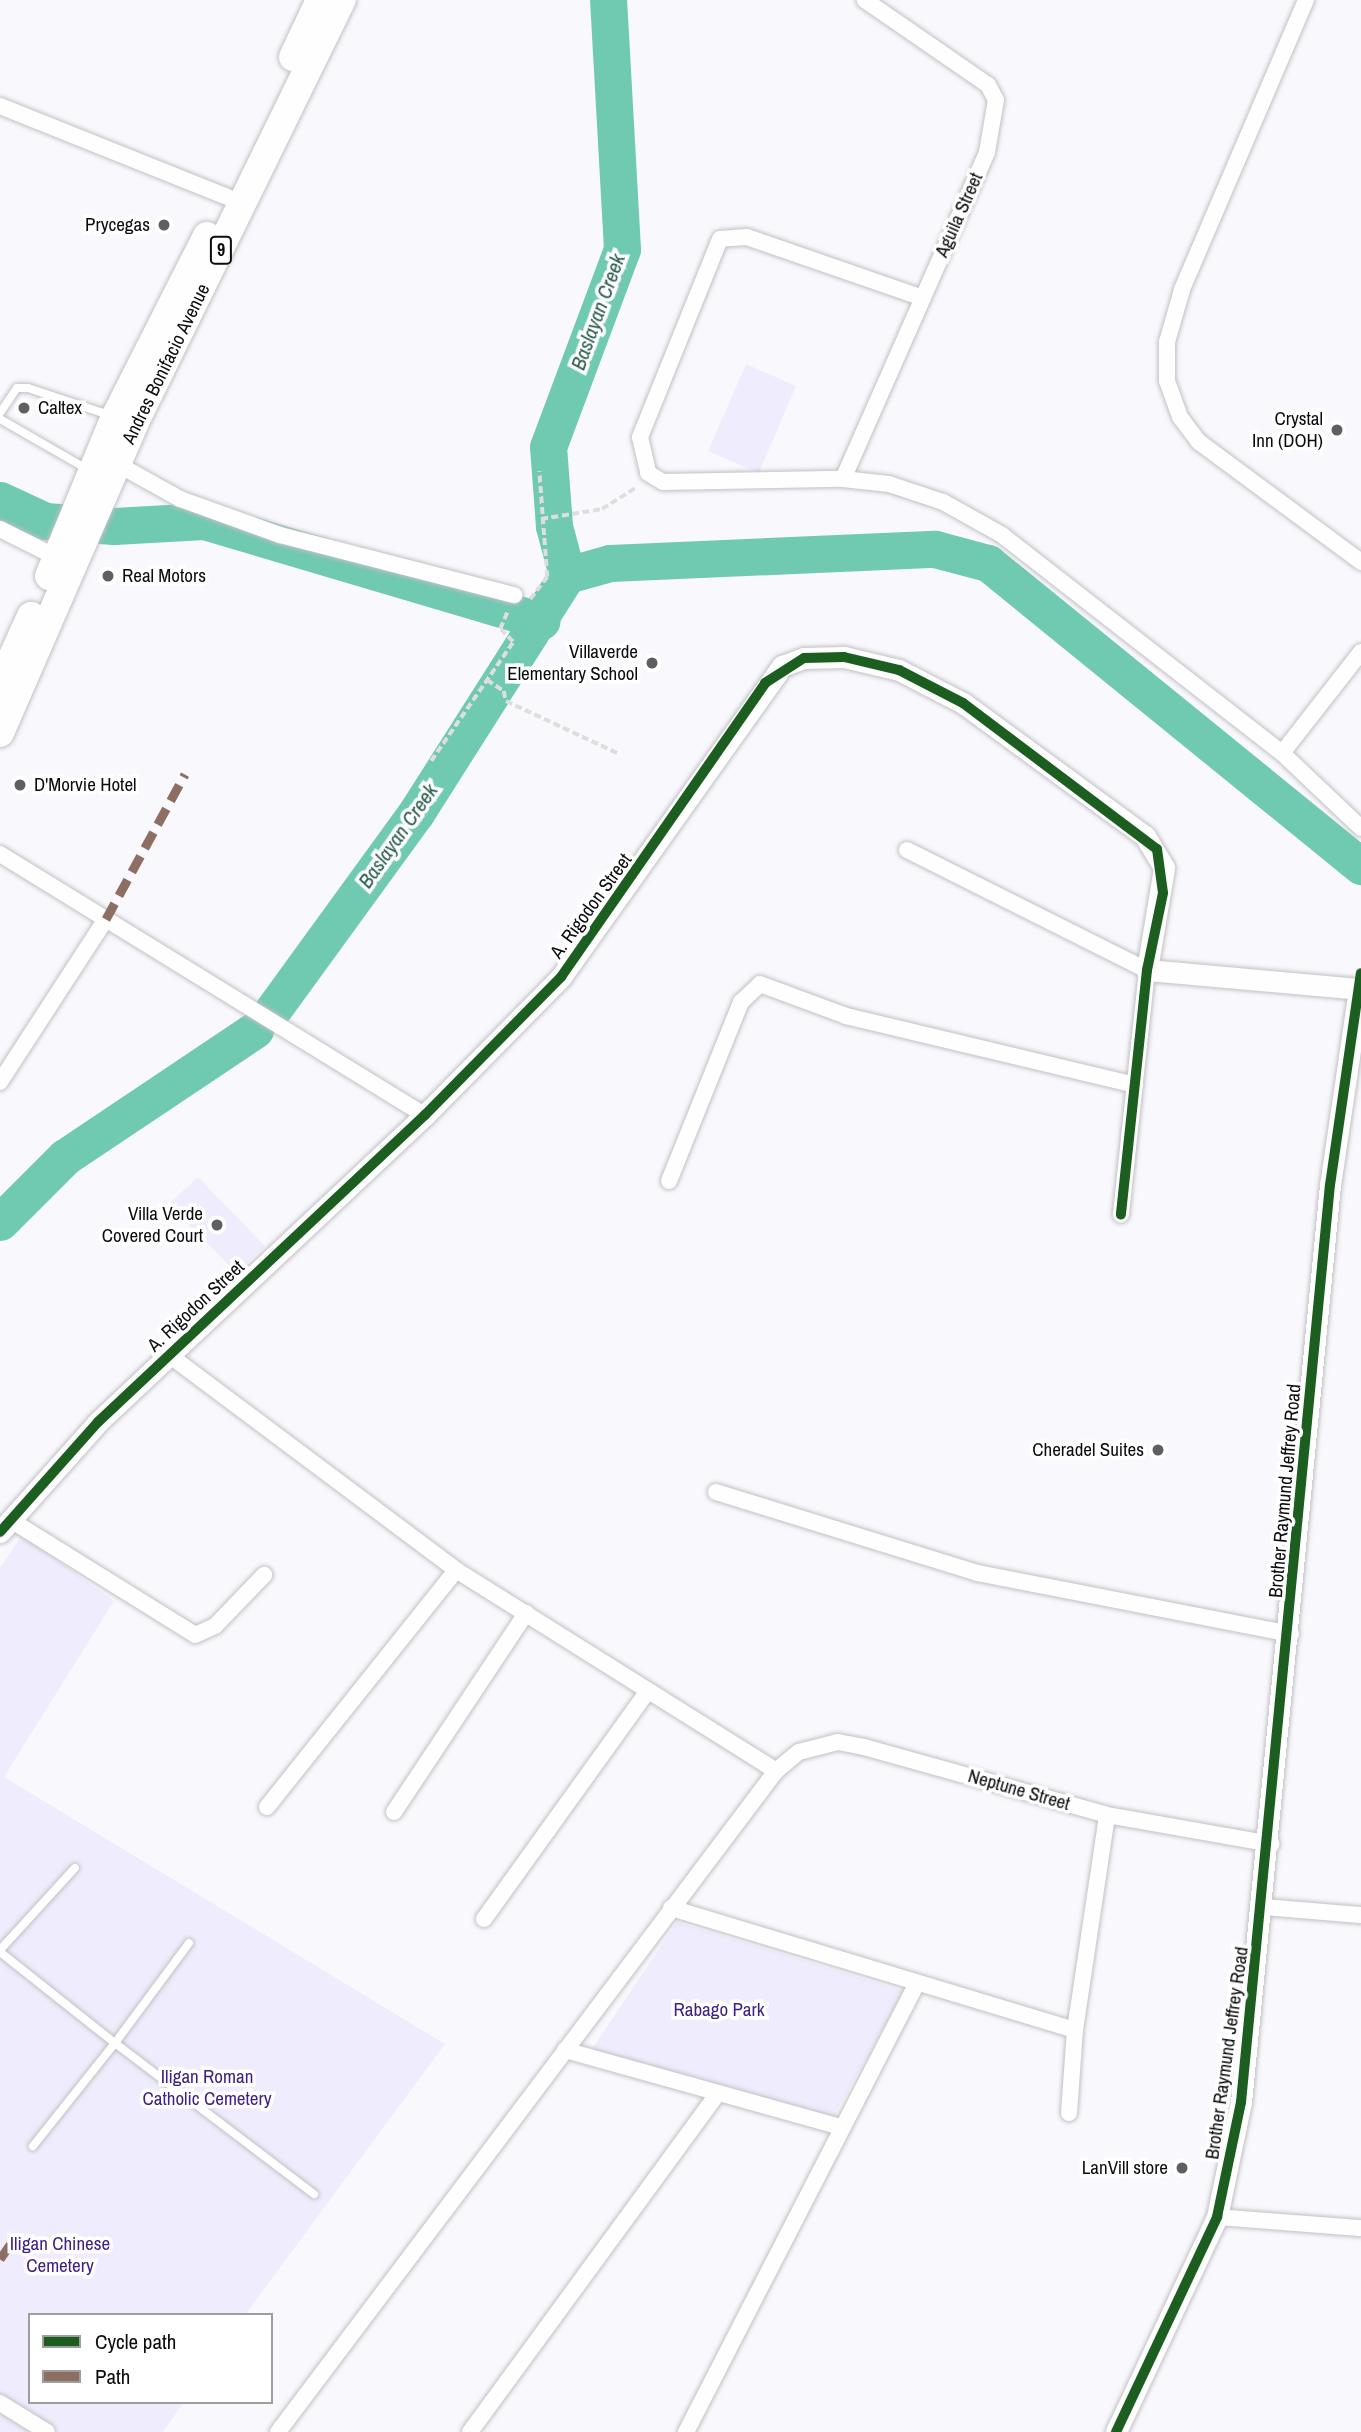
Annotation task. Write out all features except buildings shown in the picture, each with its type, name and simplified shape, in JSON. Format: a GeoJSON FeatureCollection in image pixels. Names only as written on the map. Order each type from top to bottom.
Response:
{"type":"FeatureCollection","features":[{"type":"Feature","properties":{"kind":"highway","name":"Andres Bonifacio Avenue"},"geometry":{"type":"LineString","coordinates":[[99,478],[115,417],[227,197],[320,0]]}},
{"type":"Feature","properties":{"kind":"highway","name":"Andres Bonifacio Avenue"},"geometry":{"type":"LineString","coordinates":[[0,733],[99,478],[342,0]]}},
{"type":"Feature","properties":{"kind":"highway","name":"Andres Bonifacio Avenue"},"geometry":{"type":"LineString","coordinates":[[0,684],[71,551]]}},
{"type":"Feature","properties":{"kind":"street","name":"Aguila Street"},"geometry":{"type":"LineString","coordinates":[[843,479],[987,152],[996,100],[988,85],[866,0]]}},
{"type":"Feature","properties":{"kind":"street"},"geometry":{"type":"LineString","coordinates":[[1306,0],[1182,290],[1167,342],[1167,381],[1180,417],[1199,442],[1361,562]]}},
{"type":"Feature","properties":{"kind":"street"},"geometry":{"type":"LineString","coordinates":[[0,106],[227,197]]}},
{"type":"Feature","properties":{"kind":"street"},"geometry":{"type":"LineString","coordinates":[[923,298],[747,237],[720,239],[640,437],[641,455],[653,477],[663,482],[843,479],[889,484],[943,502],[1002,535],[1282,753],[1361,828]]}},
{"type":"Feature","properties":{"kind":"street"},"geometry":{"type":"LineString","coordinates":[[99,478],[180,499],[280,535],[512,599]]}},
{"type":"Feature","properties":{"kind":"street"},"geometry":{"type":"LineString","coordinates":[[0,529],[71,551]]}},
{"type":"Feature","properties":{"kind":"street"},"geometry":{"type":"LineString","coordinates":[[1282,753],[1361,652]]}},
{"type":"Feature","properties":{"kind":"street","name":"A. Rigodon Street"},"geometry":{"type":"LineString","coordinates":[[4,1525],[169,1355],[425,1115],[561,977],[765,683],[804,658],[844,657],[899,670],[963,703],[1145,836],[1164,868],[1147,970]]}},
{"type":"Feature","properties":{"kind":"street"},"geometry":{"type":"LineString","coordinates":[[907,850],[1147,970],[1360,984]]}},
{"type":"Feature","properties":{"kind":"street"},"geometry":{"type":"LineString","coordinates":[[0,854],[425,1115]]}},
{"type":"Feature","properties":{"kind":"street"},"geometry":{"type":"LineString","coordinates":[[0,1082],[106,919]]}},
{"type":"Feature","properties":{"kind":"street"},"geometry":{"type":"LineString","coordinates":[[1121,1215],[1147,970]]}},
{"type":"Feature","properties":{"kind":"street"},"geometry":{"type":"LineString","coordinates":[[668,1181],[741,1002],[760,984],[846,1016],[1135,1085]]}},
{"type":"Feature","properties":{"kind":"street","name":"Brother Raymund Jeffrey Road"},"geometry":{"type":"LineString","coordinates":[[1116,2432],[1217,2217],[1241,2102],[1271,1844],[1329,1185],[1360,984]]}},
{"type":"Feature","properties":{"kind":"street"},"geometry":{"type":"LineString","coordinates":[[169,1355],[456,1570],[776,1771]]}},
{"type":"Feature","properties":{"kind":"street"},"geometry":{"type":"LineString","coordinates":[[716,1492],[977,1573],[1291,1634]]}},
{"type":"Feature","properties":{"kind":"street"},"geometry":{"type":"LineString","coordinates":[[4,1525],[195,1635],[215,1626],[264,1575]]}},
{"type":"Feature","properties":{"kind":"street"},"geometry":{"type":"LineString","coordinates":[[267,1807],[456,1570]]}},
{"type":"Feature","properties":{"kind":"street"},"geometry":{"type":"LineString","coordinates":[[394,1812],[526,1613]]}},
{"type":"Feature","properties":{"kind":"street"},"geometry":{"type":"LineString","coordinates":[[484,1919],[648,1691]]}},
{"type":"Feature","properties":{"kind":"street","name":"Neptune Street"},"geometry":{"type":"LineString","coordinates":[[278,2432],[776,1771],[807,1748],[838,1742],[1107,1815],[1271,1844]]}},
{"type":"Feature","properties":{"kind":"street"},"geometry":{"type":"LineString","coordinates":[[1069,2113],[1075,2030],[1107,1815]]}},
{"type":"Feature","properties":{"kind":"street"},"geometry":{"type":"LineString","coordinates":[[1264,1907],[1361,1915]]}},
{"type":"Feature","properties":{"kind":"street"},"geometry":{"type":"LineString","coordinates":[[671,1908],[916,1985],[1075,2030]]}},
{"type":"Feature","properties":{"kind":"street"},"geometry":{"type":"LineString","coordinates":[[686,2432],[916,1985]]}},
{"type":"Feature","properties":{"kind":"street"},"geometry":{"type":"LineString","coordinates":[[565,2050],[716,2096],[841,2127]]}},
{"type":"Feature","properties":{"kind":"street"},"geometry":{"type":"LineString","coordinates":[[470,2432],[716,2096]]}},
{"type":"Feature","properties":{"kind":"street"},"geometry":{"type":"LineString","coordinates":[[1217,2217],[1361,2228]]}},
{"type":"Feature","properties":{"kind":"street"},"geometry":{"type":"LineString","coordinates":[[0,2403],[47,2432]]}},
{"type":"Feature","properties":{"kind":"lane"},"geometry":{"type":"LineString","coordinates":[[0,413],[17,388],[27,388],[115,417]]}},
{"type":"Feature","properties":{"kind":"lane"},"geometry":{"type":"LineString","coordinates":[[0,419],[99,478]]}},
{"type":"Feature","properties":{"kind":"lane"},"geometry":{"type":"LineString","coordinates":[[75,1868],[0,1951],[114,2043],[314,2194]]}},
{"type":"Feature","properties":{"kind":"lane"},"geometry":{"type":"LineString","coordinates":[[33,2146],[189,1943]]}},
{"type":"Feature","properties":{"kind":"path"},"geometry":{"type":"LineString","coordinates":[[534,600],[547,577],[539,471]]}},
{"type":"Feature","properties":{"kind":"path"},"geometry":{"type":"LineString","coordinates":[[544,519],[602,509],[653,477]]}},
{"type":"Feature","properties":{"kind":"path"},"geometry":{"type":"LineString","coordinates":[[431,761],[489,681],[513,642],[501,625],[512,599]]}},
{"type":"Feature","properties":{"kind":"path"},"geometry":{"type":"LineString","coordinates":[[489,681],[504,691],[506,701],[617,753]]}},
{"type":"Feature","properties":{"kind":"green space"},"geometry":{"type":"Polygon","coordinates":[[[746,364],[796,386],[759,473],[708,451],[746,364]]]}},
{"type":"Feature","properties":{"kind":"green space","name":"Villa Verde Covered Court"},"geometry":{"type":"Polygon","coordinates":[[[198,1177],[265,1246],[236,1273],[169,1204],[198,1177]]]}},
{"type":"Feature","properties":{"kind":"green space","name":"Iligan Roman Catholic Cemetery"},"geometry":{"type":"Polygon","coordinates":[[[22,1535],[114,1601],[4,1777],[445,2044],[246,2313],[28,2313],[28,2404],[183,2404],[163,2432],[0,2432],[0,1568],[22,1535]]]}},
{"type":"Feature","properties":{"kind":"green space","name":"Rabago Park"},"geometry":{"type":"Polygon","coordinates":[[[677,1922],[904,1991],[833,2118],[592,2049],[677,1922]]]}},
{"type":"Feature","properties":{"kind":"waterway","name":"Baslayan Creek"},"geometry":{"type":"LineString","coordinates":[[567,575],[554,526],[548,447],[622,249],[608,0]]}},
{"type":"Feature","properties":{"kind":"waterway"},"geometry":{"type":"LineString","coordinates":[[0,500],[45,521],[114,526],[204,521],[541,621]]}},
{"type":"Feature","properties":{"kind":"waterway"},"geometry":{"type":"LineString","coordinates":[[272,1011],[416,813],[567,575],[610,563],[935,549],[988,563],[1361,866]]}},
{"type":"Feature","properties":{"kind":"waterway","name":"Baslayan Creek"},"geometry":{"type":"LineString","coordinates":[[0,1222],[65,1157],[255,1030]]}},
{"type":"Feature","properties":{"kind":"marked path"},"geometry":{"type":"LineString","coordinates":[[106,919],[185,774]]}},
{"type":"Feature","properties":{"kind":"marked path"},"geometry":{"type":"LineString","coordinates":[[0,2259],[12,2242]]}},
{"type":"Feature","properties":{"kind":"cycle path"},"geometry":{"type":"LineString","coordinates":[[0,1532],[98,1422],[425,1115],[561,977],[765,683],[804,658],[844,657],[899,670],[963,703],[1157,849],[1163,893],[1147,970],[1121,1215]]}},
{"type":"Feature","properties":{"kind":"cycle path"},"geometry":{"type":"LineString","coordinates":[[1116,2432],[1217,2217],[1241,2102],[1330,1185],[1361,973]]}},
{"type":"Feature","properties":{"kind":"place","name":"Prycegas"},"geometry":{"type":"Point","coordinates":[164,225]}},
{"type":"Feature","properties":{"kind":"place","name":"Caltex"},"geometry":{"type":"Point","coordinates":[24,408]}},
{"type":"Feature","properties":{"kind":"place","name":"Crystal Inn (DOH)"},"geometry":{"type":"Point","coordinates":[1337,430]}},
{"type":"Feature","properties":{"kind":"place","name":"Real Motors"},"geometry":{"type":"Point","coordinates":[108,576]}},
{"type":"Feature","properties":{"kind":"place","name":"Villaverde Elementary School"},"geometry":{"type":"Point","coordinates":[652,663]}},
{"type":"Feature","properties":{"kind":"place","name":"D'Morvie Hotel"},"geometry":{"type":"Point","coordinates":[20,785]}},
{"type":"Feature","properties":{"kind":"place","name":"Villa Verde Covered Court"},"geometry":{"type":"Point","coordinates":[217,1225]}},
{"type":"Feature","properties":{"kind":"place","name":"Cheradel Suites"},"geometry":{"type":"Point","coordinates":[1158,1450]}},
{"type":"Feature","properties":{"kind":"place","name":"LanVill store"},"geometry":{"type":"Point","coordinates":[1182,2168]}},
{"type":"Feature","properties":{"kind":"park label","name":"Iligan Chinese Cemetery"},"geometry":{"type":"Point","coordinates":[60,2255]}}]}
